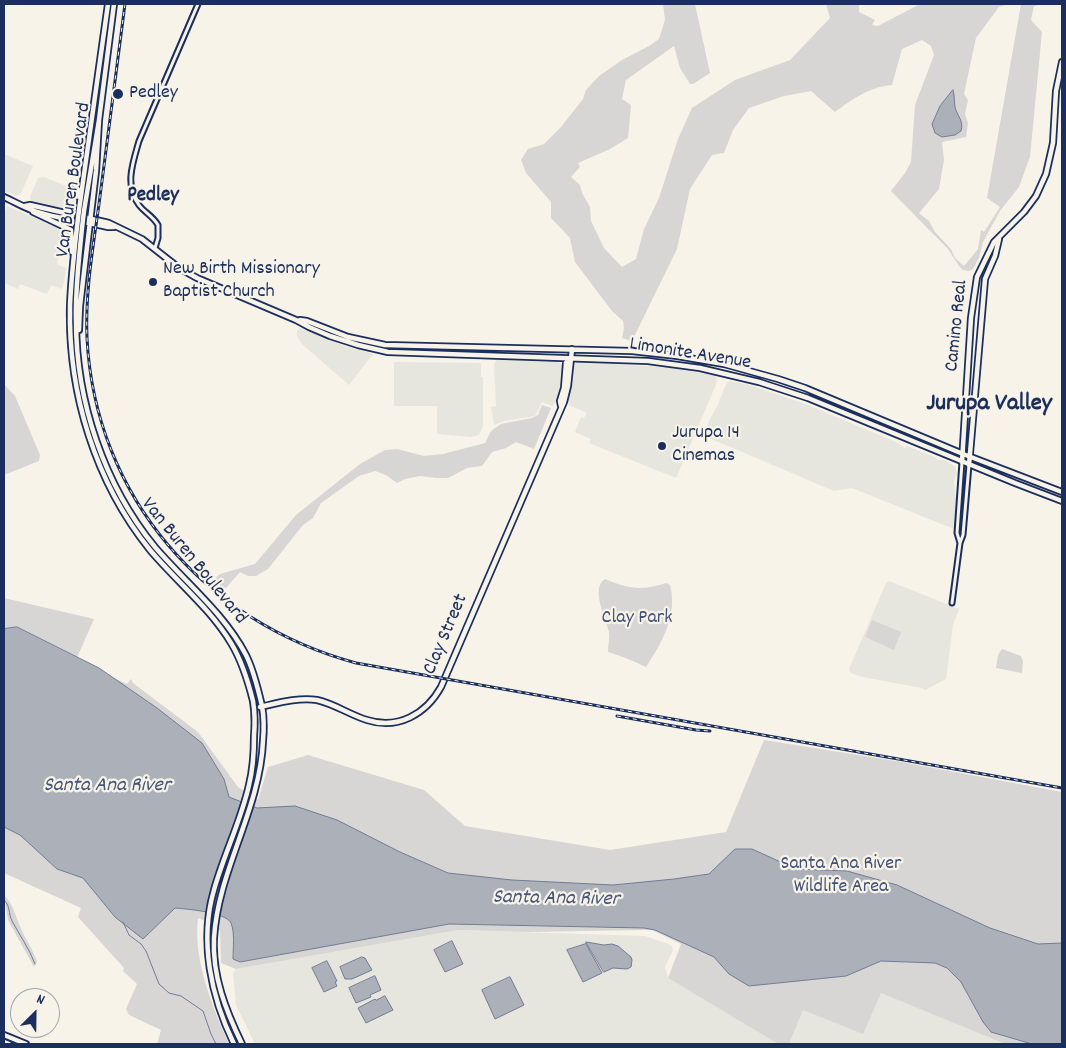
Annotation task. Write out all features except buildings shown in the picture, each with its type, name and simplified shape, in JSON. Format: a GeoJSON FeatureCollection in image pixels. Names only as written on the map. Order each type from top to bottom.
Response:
{"type":"FeatureCollection","features":[{"type":"Feature","properties":{"kind":"main road","name":"Van Buren Boulevard"},"geometry":{"type":"LineString","coordinates":[[82,211],[87,151],[108,4]]}},
{"type":"Feature","properties":{"kind":"main road","name":"Van Buren Boulevard"},"geometry":{"type":"LineString","coordinates":[[114,4],[99,120],[73,261],[70,306],[71,339],[78,393],[86,432],[112,490],[137,533],[150,550],[232,643],[242,666],[254,708],[253,764],[250,783],[213,891],[208,927],[209,963],[214,991],[234,1044]]}},
{"type":"Feature","properties":{"kind":"main road","name":"Camino Real"},"geometry":{"type":"LineString","coordinates":[[962,462],[973,297],[979,272],[994,242],[1024,212],[1036,196],[1046,174],[1052,143],[1056,91],[1062,62]]}},
{"type":"Feature","properties":{"kind":"main road"},"geometry":{"type":"LineString","coordinates":[[77,340],[96,171],[99,120]]}},
{"type":"Feature","properties":{"kind":"main road"},"geometry":{"type":"LineString","coordinates":[[78,180],[82,177],[87,151]]}},
{"type":"Feature","properties":{"kind":"main road"},"geometry":{"type":"LineString","coordinates":[[76,187],[79,191],[82,211]]}},
{"type":"Feature","properties":{"kind":"main road","name":"Limonite Avenue"},"geometry":{"type":"LineString","coordinates":[[4,197],[30,209],[109,223],[155,248],[179,268],[197,278],[347,342],[388,352],[624,359],[675,364],[717,371],[808,398],[1062,501]]}},
{"type":"Feature","properties":{"kind":"main road","name":"Limonite Avenue"},"geometry":{"type":"LineString","coordinates":[[25,206],[30,205],[90,221]]}},
{"type":"Feature","properties":{"kind":"main road"},"geometry":{"type":"LineString","coordinates":[[30,209],[36,214],[71,230],[73,261]]}},
{"type":"Feature","properties":{"kind":"main road","name":"Van Buren Boulevard"},"geometry":{"type":"LineString","coordinates":[[79,228],[76,297],[77,340],[84,392],[94,435],[104,461],[142,530],[236,638],[254,673],[262,706],[264,727],[263,751],[258,779],[252,804],[221,895],[215,929],[214,954],[218,982],[228,1013],[242,1044]]}},
{"type":"Feature","properties":{"kind":"main road","name":"Camino Real"},"geometry":{"type":"LineString","coordinates":[[970,465],[985,279],[995,256],[999,239]]}},
{"type":"Feature","properties":{"kind":"main road","name":"Limonite Avenue"},"geometry":{"type":"LineString","coordinates":[[296,320],[307,321],[348,337],[385,345],[632,351],[710,361],[759,373],[812,391],[970,457],[1062,492]]}},
{"type":"Feature","properties":{"kind":"main road"},"geometry":{"type":"LineString","coordinates":[[487,356],[492,350],[525,351],[529,349]]}},
{"type":"Feature","properties":{"kind":"main road","name":"Clay Street"},"geometry":{"type":"LineString","coordinates":[[254,708],[299,700],[317,700],[365,720],[384,723],[405,720],[415,716],[426,707],[441,687],[561,406],[568,386],[572,349]]}},
{"type":"Feature","properties":{"kind":"main road"},"geometry":{"type":"LineString","coordinates":[[86,432],[94,435]]}},
{"type":"Feature","properties":{"kind":"main road"},"geometry":{"type":"LineString","coordinates":[[4,1035],[26,1044]]}},
{"type":"Feature","properties":{"kind":"main road"},"geometry":{"type":"LineString","coordinates":[[4,1042],[9,1044]]}},
{"type":"Feature","properties":{"kind":"street"},"geometry":{"type":"LineString","coordinates":[[155,248],[158,238],[158,225],[134,198],[131,187],[133,163],[140,139],[198,4]]}},
{"type":"Feature","properties":{"kind":"street","name":"Camino Real"},"geometry":{"type":"LineString","coordinates":[[960,543],[957,533],[962,462]]}},
{"type":"Feature","properties":{"kind":"street","name":"Camino Real"},"geometry":{"type":"LineString","coordinates":[[952,603],[960,543],[963,535],[970,465]]}},
{"type":"Feature","properties":{"kind":"shaded area"},"geometry":{"type":"Polygon","coordinates":[[[4,154],[33,166],[21,193],[16,196],[4,191],[4,154]]]}},
{"type":"Feature","properties":{"kind":"shaded area"},"geometry":{"type":"Polygon","coordinates":[[[44,177],[76,190],[74,206],[65,210],[31,202],[30,197],[38,178],[44,177]]]}},
{"type":"Feature","properties":{"kind":"shaded area"},"geometry":{"type":"Polygon","coordinates":[[[7,206],[69,233],[57,262],[66,268],[62,289],[51,285],[47,294],[20,284],[18,289],[4,283],[4,214],[7,206]]]}},
{"type":"Feature","properties":{"kind":"shaded area"},"geometry":{"type":"Polygon","coordinates":[[[301,328],[345,346],[373,354],[349,385],[302,344],[297,336],[297,331],[301,328]]]}},
{"type":"Feature","properties":{"kind":"shaded area"},"geometry":{"type":"Polygon","coordinates":[[[496,360],[558,362],[564,365],[560,393],[553,406],[542,402],[535,416],[504,421],[494,425],[491,407],[496,406],[494,365],[496,360]]]}},
{"type":"Feature","properties":{"kind":"shaded area"},"geometry":{"type":"Polygon","coordinates":[[[394,362],[481,363],[481,377],[483,377],[483,426],[479,435],[471,437],[437,434],[437,406],[394,406],[394,362]]]}},
{"type":"Feature","properties":{"kind":"shaded area"},"geometry":{"type":"Polygon","coordinates":[[[577,362],[665,367],[714,375],[717,379],[715,387],[676,478],[589,443],[591,439],[575,432],[581,417],[584,418],[587,413],[569,405],[567,401],[573,381],[574,365],[577,362]]]}},
{"type":"Feature","properties":{"kind":"shaded area"},"geometry":{"type":"Polygon","coordinates":[[[730,381],[753,386],[808,405],[896,442],[905,448],[907,446],[937,458],[937,460],[944,460],[950,463],[955,467],[957,473],[954,482],[956,500],[954,529],[852,488],[834,491],[702,435],[726,384],[730,381]]]}},
{"type":"Feature","properties":{"kind":"shaded area"},"geometry":{"type":"Polygon","coordinates":[[[889,581],[959,609],[953,625],[946,679],[925,690],[862,677],[851,673],[849,669],[886,583],[889,581]]]}},
{"type":"Feature","properties":{"kind":"shaded area"},"geometry":{"type":"Polygon","coordinates":[[[458,930],[645,936],[671,945],[673,950],[665,967],[668,978],[778,1044],[255,1044],[236,1005],[233,973],[236,969],[458,930]]]}},
{"type":"Feature","properties":{"kind":"shaded area"},"geometry":{"type":"Polygon","coordinates":[[[881,993],[1005,1044],[789,1044],[803,1010],[881,993]]]}},
{"type":"Feature","properties":{"kind":"green space"},"geometry":{"type":"Polygon","coordinates":[[[663,4],[695,4],[710,73],[690,84],[680,68],[674,46],[626,80],[622,99],[631,105],[628,138],[610,149],[578,163],[580,167],[571,177],[580,185],[590,207],[591,221],[604,248],[622,267],[636,259],[644,229],[659,198],[678,139],[692,108],[735,80],[790,60],[830,18],[826,4],[859,4],[859,12],[875,20],[872,25],[878,26],[920,4],[1009,4],[999,7],[976,38],[964,94],[968,100],[965,114],[968,123],[966,137],[942,142],[944,160],[939,189],[919,213],[929,221],[935,232],[951,249],[955,258],[964,266],[978,249],[981,230],[984,232],[1000,207],[987,198],[1021,4],[1041,4],[1034,6],[1031,20],[1042,32],[1030,157],[1019,187],[1000,211],[983,242],[979,258],[973,269],[969,271],[963,270],[948,249],[891,191],[911,162],[915,105],[934,55],[931,46],[922,40],[902,49],[892,85],[869,91],[835,112],[811,91],[784,96],[749,108],[733,130],[724,153],[712,155],[690,189],[677,249],[632,341],[622,338],[623,321],[612,311],[575,262],[570,238],[551,218],[551,202],[526,173],[521,160],[528,149],[544,144],[561,127],[583,99],[586,90],[599,76],[622,60],[659,39],[665,20],[663,4]]]}},
{"type":"Feature","properties":{"kind":"green space"},"geometry":{"type":"Polygon","coordinates":[[[4,384],[15,396],[40,455],[39,461],[4,475],[4,384]]]}},
{"type":"Feature","properties":{"kind":"green space"},"geometry":{"type":"Polygon","coordinates":[[[542,405],[551,408],[534,449],[516,442],[506,448],[492,452],[482,466],[467,468],[448,478],[420,476],[397,483],[386,475],[375,471],[359,476],[321,503],[313,518],[303,525],[268,569],[256,576],[248,576],[240,572],[225,589],[220,589],[210,583],[220,574],[255,564],[296,515],[360,464],[385,450],[397,449],[424,456],[443,454],[485,443],[491,431],[501,424],[532,418],[538,415],[542,405]]]}},
{"type":"Feature","properties":{"kind":"green space","name":"Clay Park"},"geometry":{"type":"Polygon","coordinates":[[[605,579],[635,588],[666,583],[670,585],[672,607],[667,628],[658,648],[646,667],[608,652],[609,632],[599,596],[601,583],[605,579]]]}},
{"type":"Feature","properties":{"kind":"green space","name":"Santa Ana River Wildlife Area"},"geometry":{"type":"Polygon","coordinates":[[[4,598],[94,619],[76,660],[127,684],[131,679],[133,683],[198,732],[238,787],[258,800],[268,767],[308,755],[424,790],[465,826],[610,850],[726,832],[764,740],[896,761],[1062,792],[1062,1044],[1005,1044],[881,993],[863,1034],[803,1010],[789,1044],[778,1044],[668,978],[681,944],[652,930],[528,932],[458,930],[236,969],[221,963],[220,931],[212,924],[198,918],[198,950],[201,966],[210,999],[229,1044],[157,1044],[161,1030],[129,1015],[126,1009],[137,984],[123,971],[124,968],[78,917],[81,908],[4,873],[4,598]]]}},
{"type":"Feature","properties":{"kind":"green space"},"geometry":{"type":"Polygon","coordinates":[[[872,620],[901,632],[894,650],[865,637],[872,620]]]}},
{"type":"Feature","properties":{"kind":"green space"},"geometry":{"type":"Polygon","coordinates":[[[1002,649],[1021,656],[1023,661],[1022,673],[996,668],[998,655],[1002,649]]]}},
{"type":"Feature","properties":{"kind":"green space"},"geometry":{"type":"Polygon","coordinates":[[[4,895],[12,906],[35,957],[37,962],[34,967],[8,920],[4,895]]]}},
{"type":"Feature","properties":{"kind":"water"},"geometry":{"type":"Polygon","coordinates":[[[953,90],[955,107],[962,124],[961,131],[955,135],[942,137],[935,133],[932,124],[940,106],[953,90]]]}},
{"type":"Feature","properties":{"kind":"water","name":"Santa Ana River"},"geometry":{"type":"Polygon","coordinates":[[[17,627],[99,668],[157,708],[202,743],[224,779],[229,797],[257,808],[295,806],[337,820],[400,852],[448,873],[512,880],[613,885],[709,874],[735,849],[752,849],[796,869],[847,871],[897,885],[990,928],[1038,944],[1062,943],[1062,1044],[1032,1044],[991,1032],[983,1022],[961,982],[947,968],[935,963],[881,961],[846,976],[749,986],[729,974],[714,957],[655,930],[644,928],[449,924],[240,962],[233,959],[233,931],[228,919],[205,912],[175,908],[143,939],[115,917],[83,878],[57,869],[20,835],[4,827],[4,629],[17,627]]]}},
{"type":"Feature","properties":{"kind":"water"},"geometry":{"type":"Polygon","coordinates":[[[452,941],[463,964],[445,972],[434,950],[452,941]]]}},
{"type":"Feature","properties":{"kind":"water"},"geometry":{"type":"Polygon","coordinates":[[[586,942],[618,946],[631,957],[631,967],[627,969],[613,968],[604,972],[586,942]]]}},
{"type":"Feature","properties":{"kind":"water"},"geometry":{"type":"Polygon","coordinates":[[[586,944],[602,973],[583,982],[567,950],[586,944]]]}},
{"type":"Feature","properties":{"kind":"water"},"geometry":{"type":"Polygon","coordinates":[[[362,957],[365,958],[372,970],[352,979],[345,979],[340,967],[362,957]]]}},
{"type":"Feature","properties":{"kind":"water"},"geometry":{"type":"Polygon","coordinates":[[[327,961],[337,981],[335,982],[337,986],[324,992],[312,968],[327,961]]]}},
{"type":"Feature","properties":{"kind":"water"},"geometry":{"type":"Polygon","coordinates":[[[375,976],[381,990],[370,995],[371,997],[356,1003],[349,988],[375,976]]]}},
{"type":"Feature","properties":{"kind":"water"},"geometry":{"type":"Polygon","coordinates":[[[510,977],[524,1005],[495,1019],[482,990],[510,977]]]}},
{"type":"Feature","properties":{"kind":"water"},"geometry":{"type":"Polygon","coordinates":[[[385,996],[393,1010],[366,1023],[358,1008],[385,996]]]}},
{"type":"Feature","properties":{"kind":"waterway"},"geometry":{"type":"LineString","coordinates":[[4,900],[8,905],[12,921],[35,964]]}},
{"type":"Feature","properties":{"kind":"waterway"},"geometry":{"type":"LineString","coordinates":[[123,922],[129,935],[141,944],[146,951],[159,984],[169,993],[181,996],[203,1011],[216,1044]]}},
{"type":"Feature","properties":{"kind":"railway"},"geometry":{"type":"LineString","coordinates":[[125,4],[88,287],[87,338],[95,396],[111,450],[136,500],[168,545],[207,584],[251,617],[301,644],[356,663],[1062,788]]}},
{"type":"Feature","properties":{"kind":"railway"},"geometry":{"type":"LineString","coordinates":[[617,716],[710,731]]}},
{"type":"Feature","properties":{"kind":"place","name":"Pedley"},"geometry":{"type":"Point","coordinates":[118,94]}},
{"type":"Feature","properties":{"kind":"place","name":"New Birth Missionary Baptist Church"},"geometry":{"type":"Point","coordinates":[153,282]}},
{"type":"Feature","properties":{"kind":"place","name":"Jurupa 14 Cinemas"},"geometry":{"type":"Point","coordinates":[662,446]}},
{"type":"Feature","properties":{"kind":"district","name":"Pedley"},"geometry":{"type":"Point","coordinates":[153,197]}},
{"type":"Feature","properties":{"kind":"district","name":"Jurupa Valley"},"geometry":{"type":"Point","coordinates":[989,406]}}]}
